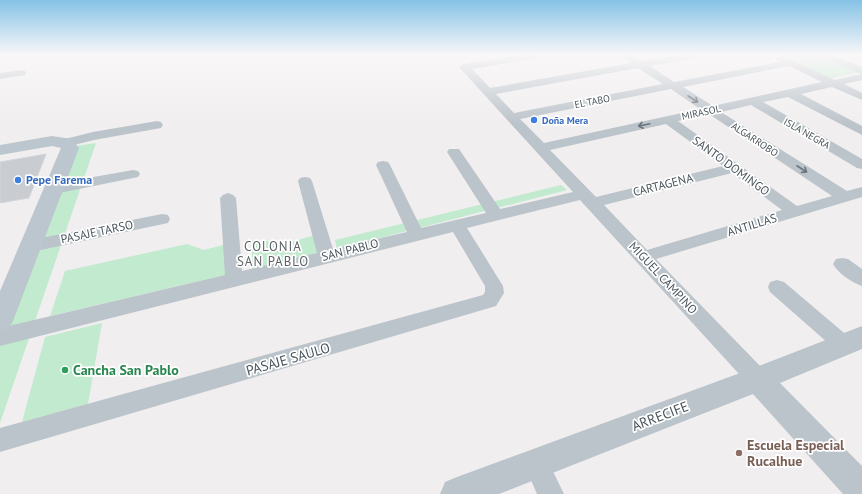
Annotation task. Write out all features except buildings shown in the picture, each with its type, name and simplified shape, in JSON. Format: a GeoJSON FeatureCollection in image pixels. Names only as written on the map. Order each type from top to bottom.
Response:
{"type":"FeatureCollection","features":[{"type":"Feature","properties":{"kind":"main road"},"geometry":{"type":"LineString","coordinates":[[0,150],[52,141],[66,143],[70,148],[0,321]]}},
{"type":"Feature","properties":{"kind":"street","name":"MIGUEL CAMPINO"},"geometry":{"type":"LineString","coordinates":[[474,78],[862,490]]}},
{"type":"Feature","properties":{"kind":"street"},"geometry":{"type":"LineString","coordinates":[[487,92],[566,78]]}},
{"type":"Feature","properties":{"kind":"street","name":"ALGARROBO"},"geometry":{"type":"LineString","coordinates":[[661,78],[845,197]]}},
{"type":"Feature","properties":{"kind":"street","name":"EL TABO"},"geometry":{"type":"LineString","coordinates":[[511,117],[713,78]]}},
{"type":"Feature","properties":{"kind":"street"},"geometry":{"type":"LineString","coordinates":[[821,78],[862,97]]}},
{"type":"Feature","properties":{"kind":"street","name":"MIRASOL"},"geometry":{"type":"LineString","coordinates":[[540,148],[858,78]]}},
{"type":"Feature","properties":{"kind":"street"},"geometry":{"type":"LineString","coordinates":[[790,93],[862,131]]}},
{"type":"Feature","properties":{"kind":"street","name":"ISLA NEGRA"},"geometry":{"type":"LineString","coordinates":[[752,101],[862,164]]}},
{"type":"Feature","properties":{"kind":"street","name":"SANTO DOMINGO"},"geometry":{"type":"LineString","coordinates":[[668,120],[795,212]]}},
{"type":"Feature","properties":{"kind":"street"},"geometry":{"type":"LineString","coordinates":[[66,143],[93,136],[157,125]]}},
{"type":"Feature","properties":{"kind":"street"},"geometry":{"type":"LineString","coordinates":[[454,152],[496,215]]}},
{"type":"Feature","properties":{"kind":"street"},"geometry":{"type":"LineString","coordinates":[[383,165],[416,234]]}},
{"type":"Feature","properties":{"kind":"street","name":"CARTAGENA"},"geometry":{"type":"LineString","coordinates":[[588,199],[734,168]]}},
{"type":"Feature","properties":{"kind":"street"},"geometry":{"type":"LineString","coordinates":[[54,189],[133,174]]}},
{"type":"Feature","properties":{"kind":"street"},"geometry":{"type":"LineString","coordinates":[[305,181],[327,256]]}},
{"type":"Feature","properties":{"kind":"street","name":"ANTILLAS"},"geometry":{"type":"LineString","coordinates":[[643,257],[862,192]]}},
{"type":"Feature","properties":{"kind":"street"},"geometry":{"type":"LineString","coordinates":[[228,198],[234,278]]}},
{"type":"Feature","properties":{"kind":"street","name":"SAN PABLO"},"geometry":{"type":"LineString","coordinates":[[0,336],[496,215],[588,199]]}},
{"type":"Feature","properties":{"kind":"street","name":"PASAJE TARSO"},"geometry":{"type":"LineString","coordinates":[[31,246],[162,218]]}},
{"type":"Feature","properties":{"kind":"street","name":"PASAJE SAULO"},"geometry":{"type":"LineString","coordinates":[[0,440],[489,302],[495,296],[495,290],[457,225]]}},
{"type":"Feature","properties":{"kind":"street"},"geometry":{"type":"LineString","coordinates":[[842,264],[862,279]]}},
{"type":"Feature","properties":{"kind":"street"},"geometry":{"type":"LineString","coordinates":[[777,286],[853,340]]}},
{"type":"Feature","properties":{"kind":"street","name":"ARRECIFE"},"geometry":{"type":"LineString","coordinates":[[457,494],[758,379],[853,340]]}},
{"type":"Feature","properties":{"kind":"street"},"geometry":{"type":"LineString","coordinates":[[536,464],[551,494]]}},
{"type":"Feature","properties":{"kind":"green space"},"geometry":{"type":"Polygon","coordinates":[[[96,143],[0,423],[0,346],[76,146],[96,143]]]}},
{"type":"Feature","properties":{"kind":"green space"},"geometry":{"type":"Polygon","coordinates":[[[561,185],[567,190],[337,249],[335,240],[561,185]]]}},
{"type":"Feature","properties":{"kind":"green space"},"geometry":{"type":"Polygon","coordinates":[[[315,235],[318,253],[252,270],[252,240],[288,243],[315,235]]]}},
{"type":"Feature","properties":{"kind":"green space"},"geometry":{"type":"Polygon","coordinates":[[[187,244],[204,250],[227,244],[229,274],[50,316],[65,271],[187,244]]]}},
{"type":"Feature","properties":{"kind":"green space","name":"Cancha San Pablo"},"geometry":{"type":"Polygon","coordinates":[[[102,323],[88,404],[22,422],[45,337],[102,323]]]}},
{"type":"Feature","properties":{"kind":"place","name":"Doña Mera"},"geometry":{"type":"Point","coordinates":[534,120]}},
{"type":"Feature","properties":{"kind":"place","name":"Pepe Farema"},"geometry":{"type":"Point","coordinates":[18,180]}},
{"type":"Feature","properties":{"kind":"place","name":"Cancha San Pablo"},"geometry":{"type":"Point","coordinates":[65,370]}},
{"type":"Feature","properties":{"kind":"place","name":"Escuela Especial Rucalhue"},"geometry":{"type":"Point","coordinates":[739,453]}},
{"type":"Feature","properties":{"kind":"district","name":"COLONIA SAN PABLO"},"geometry":{"type":"Point","coordinates":[273,254]}}]}
